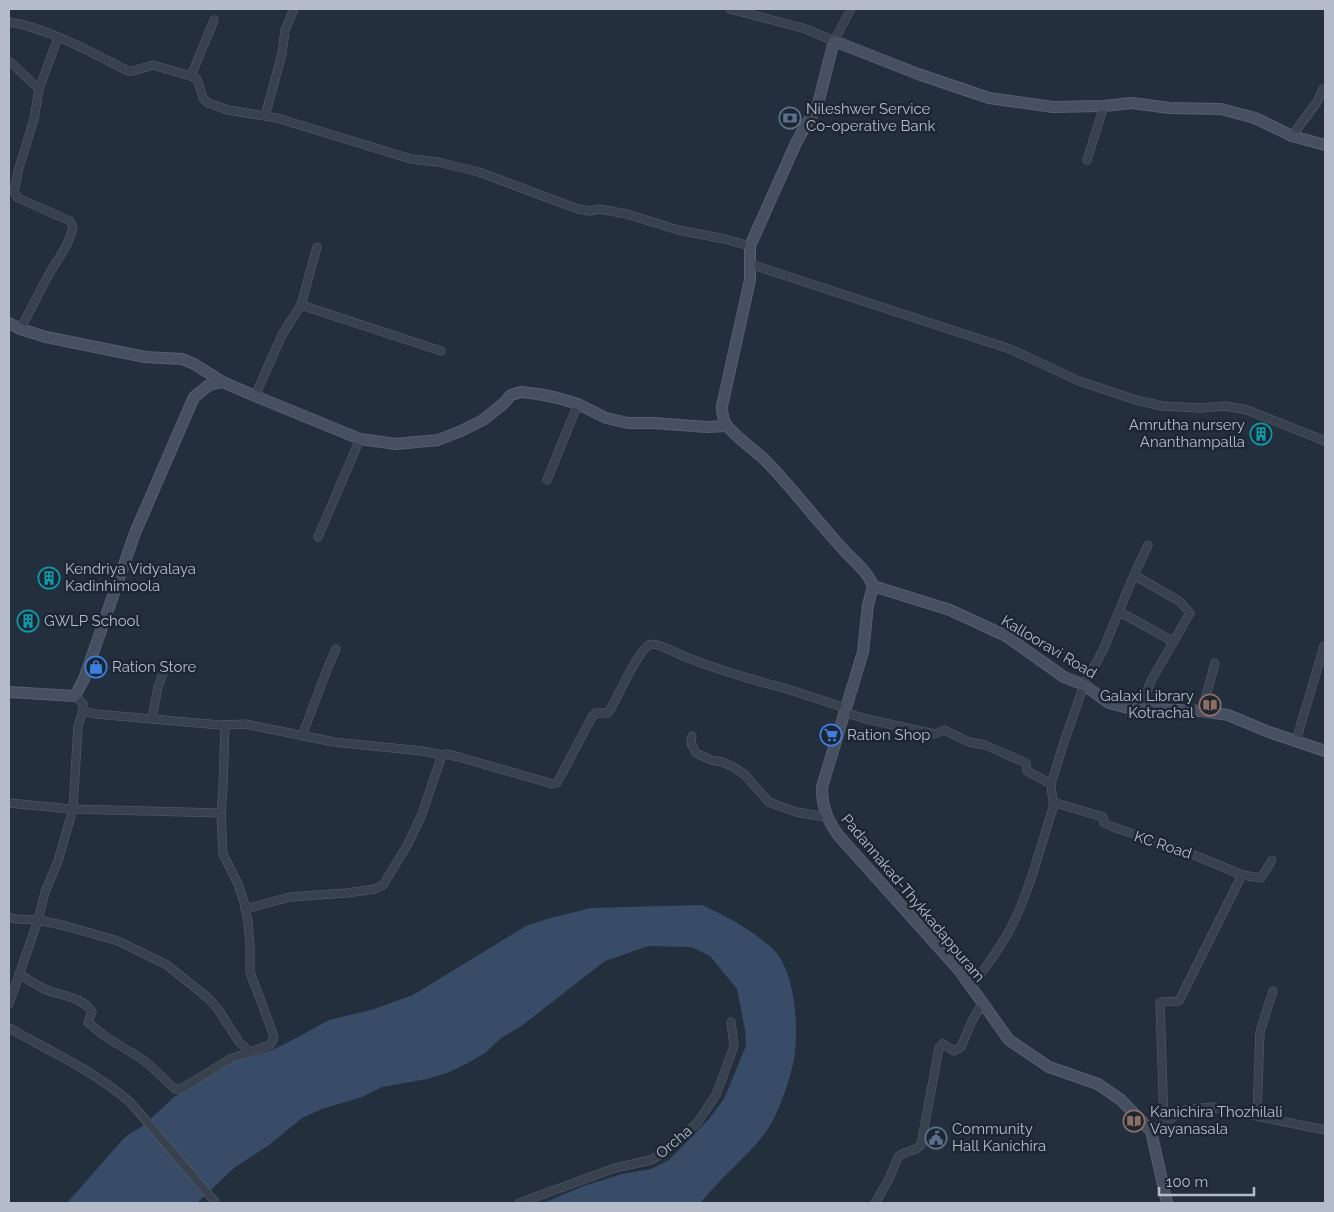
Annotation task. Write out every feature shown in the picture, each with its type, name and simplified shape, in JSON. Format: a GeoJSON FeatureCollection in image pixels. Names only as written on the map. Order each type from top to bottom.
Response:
{"type":"FeatureCollection","features":[{"type":"Feature","properties":{"kind":"main road"},"geometry":{"type":"LineString","coordinates":[[873,586],[867,574],[842,549],[763,458],[727,426],[722,406],[750,280],[750,246],[796,143],[818,104],[834,41],[918,74],[989,98],[1053,106],[1104,106],[1132,103],[1170,108],[1221,109],[1255,118],[1292,136],[1325,145]]}},
{"type":"Feature","properties":{"kind":"main road"},"geometry":{"type":"LineString","coordinates":[[9,323],[40,336],[145,356],[182,359],[194,364],[223,382],[254,396],[360,439],[396,444],[438,440],[461,432],[483,420],[511,395],[521,392],[538,394],[578,404],[606,418],[628,423],[654,422],[707,427],[727,426]]}},
{"type":"Feature","properties":{"kind":"main road"},"geometry":{"type":"LineString","coordinates":[[9,692],[75,696],[84,679],[135,533],[194,397],[209,385],[223,382]]}},
{"type":"Feature","properties":{"kind":"main road","name":"Kallooravi Road"},"geometry":{"type":"LineString","coordinates":[[873,586],[950,610],[1006,636],[1064,677],[1084,685],[1109,703],[1128,708],[1202,711],[1228,715],[1325,751]]}},
{"type":"Feature","properties":{"kind":"main road","name":"Padannakad-Thykkadappuram"},"geometry":{"type":"LineString","coordinates":[[873,586],[868,605],[863,652],[822,787],[822,802],[826,816],[838,835],[959,970],[1009,1040],[1049,1067],[1098,1084],[1121,1100],[1151,1131]]}},
{"type":"Feature","properties":{"kind":"main road"},"geometry":{"type":"LineString","coordinates":[[1151,1131],[1167,1203]]}},
{"type":"Feature","properties":{"kind":"street"},"geometry":{"type":"LineString","coordinates":[[265,116],[282,54],[285,30],[294,9]]}},
{"type":"Feature","properties":{"kind":"street"},"geometry":{"type":"LineString","coordinates":[[730,9],[806,29],[834,41],[852,9]]}},
{"type":"Feature","properties":{"kind":"street"},"geometry":{"type":"LineString","coordinates":[[192,76],[214,20]]}},
{"type":"Feature","properties":{"kind":"street"},"geometry":{"type":"LineString","coordinates":[[9,22],[26,25],[76,45],[128,71],[153,65],[192,76],[197,79],[203,98],[208,103],[228,110],[265,116],[404,157],[438,162],[479,172],[578,209],[590,211],[599,209],[627,214],[678,230],[750,246]]}},
{"type":"Feature","properties":{"kind":"street"},"geometry":{"type":"LineString","coordinates":[[20,329],[48,275],[64,252],[74,227],[70,222],[18,198],[14,192],[19,168],[34,119],[39,89],[58,38]]}},
{"type":"Feature","properties":{"kind":"street"},"geometry":{"type":"LineString","coordinates":[[9,61],[39,89]]}},
{"type":"Feature","properties":{"kind":"street"},"geometry":{"type":"LineString","coordinates":[[1292,136],[1317,102],[1323,89]]}},
{"type":"Feature","properties":{"kind":"street"},"geometry":{"type":"LineString","coordinates":[[1087,160],[1104,106]]}},
{"type":"Feature","properties":{"kind":"street"},"geometry":{"type":"LineString","coordinates":[[254,396],[282,335],[301,305],[317,247]]}},
{"type":"Feature","properties":{"kind":"street"},"geometry":{"type":"LineString","coordinates":[[750,264],[1010,349],[1079,380],[1136,400],[1162,406],[1201,408],[1226,406],[1247,410],[1325,442]]}},
{"type":"Feature","properties":{"kind":"street"},"geometry":{"type":"LineString","coordinates":[[301,305],[440,351]]}},
{"type":"Feature","properties":{"kind":"street"},"geometry":{"type":"LineString","coordinates":[[548,480],[578,404]]}},
{"type":"Feature","properties":{"kind":"street"},"geometry":{"type":"LineString","coordinates":[[318,537],[360,439]]}},
{"type":"Feature","properties":{"kind":"street"},"geometry":{"type":"LineString","coordinates":[[971,987],[1008,933],[1028,886],[1055,802],[1053,802],[1051,784],[1084,685],[1103,650],[1148,545]]}},
{"type":"Feature","properties":{"kind":"street"},"geometry":{"type":"LineString","coordinates":[[1134,575],[1179,601],[1190,614],[1152,679],[1140,708]]}},
{"type":"Feature","properties":{"kind":"street"},"geometry":{"type":"LineString","coordinates":[[1120,612],[1174,642]]}},
{"type":"Feature","properties":{"kind":"street"},"geometry":{"type":"LineString","coordinates":[[83,711],[96,714],[225,725],[245,724],[352,745],[446,754],[553,784],[557,783],[592,717],[596,713],[608,713],[645,648],[651,643],[655,643],[674,653],[738,676],[777,686],[866,719],[935,734],[944,730],[969,742],[985,745],[1026,763],[1027,771],[1051,784]]}},
{"type":"Feature","properties":{"kind":"street"},"geometry":{"type":"LineString","coordinates":[[1296,741],[1324,646]]}},
{"type":"Feature","properties":{"kind":"street"},"geometry":{"type":"LineString","coordinates":[[302,736],[336,649]]}},
{"type":"Feature","properties":{"kind":"street"},"geometry":{"type":"LineString","coordinates":[[1202,711],[1215,663]]}},
{"type":"Feature","properties":{"kind":"street"},"geometry":{"type":"LineString","coordinates":[[152,718],[158,686],[164,672]]}},
{"type":"Feature","properties":{"kind":"street"},"geometry":{"type":"LineString","coordinates":[[9,1004],[38,920],[44,892],[58,861],[73,809],[78,726],[83,711],[83,704],[75,696]]}},
{"type":"Feature","properties":{"kind":"street"},"geometry":{"type":"LineString","coordinates":[[19,974],[45,989],[70,996],[90,1008],[92,1012],[88,1022],[103,1035],[144,1061],[175,1089],[181,1089],[230,1059],[270,1045],[274,1038],[250,972],[250,946],[245,909],[238,884],[223,854],[221,813],[225,725]]}},
{"type":"Feature","properties":{"kind":"street"},"geometry":{"type":"LineString","coordinates":[[692,736],[691,743],[696,754],[723,762],[735,768],[745,775],[769,802],[796,812],[826,816]]}},
{"type":"Feature","properties":{"kind":"street"},"geometry":{"type":"LineString","coordinates":[[245,909],[290,897],[346,893],[375,889],[383,885],[408,844],[422,814],[442,755]]}},
{"type":"Feature","properties":{"kind":"street","name":"KC Road"},"geometry":{"type":"LineString","coordinates":[[1055,802],[1103,817],[1104,823],[1113,827],[1194,855],[1242,876]]}},
{"type":"Feature","properties":{"kind":"street"},"geometry":{"type":"LineString","coordinates":[[9,803],[73,809],[221,813]]}},
{"type":"Feature","properties":{"kind":"street"},"geometry":{"type":"LineString","coordinates":[[1164,1123],[1160,1002],[1179,1002],[1242,876],[1261,878],[1272,860]]}},
{"type":"Feature","properties":{"kind":"street"},"geometry":{"type":"LineString","coordinates":[[9,916],[16,919],[38,920],[118,941],[168,965],[208,998],[218,1009],[239,1042],[249,1051]]}},
{"type":"Feature","properties":{"kind":"street"},"geometry":{"type":"LineString","coordinates":[[1257,1115],[1260,1032],[1273,991]]}},
{"type":"Feature","properties":{"kind":"street"},"geometry":{"type":"LineString","coordinates":[[875,1203],[889,1179],[898,1157],[921,1145],[939,1048],[943,1044],[954,1051],[961,1046],[982,1004]]}},
{"type":"Feature","properties":{"kind":"street","name":"Orcha"},"geometry":{"type":"LineString","coordinates":[[519,1203],[616,1168],[651,1160],[665,1152],[697,1123],[716,1095],[734,1046],[731,1022]]}},
{"type":"Feature","properties":{"kind":"street"},"geometry":{"type":"LineString","coordinates":[[9,1028],[102,1080],[130,1102],[216,1203]]}},
{"type":"Feature","properties":{"kind":"street"},"geometry":{"type":"LineString","coordinates":[[1151,1131],[1185,1110],[1212,1107],[1325,1130]]}},
{"type":"Feature","properties":{"kind":"water"},"geometry":{"type":"Polygon","coordinates":[[[702,905],[748,930],[773,949],[781,959],[791,986],[796,1017],[796,1032],[791,1074],[773,1120],[754,1146],[700,1203],[543,1203],[584,1186],[622,1174],[651,1169],[669,1160],[708,1120],[724,1099],[746,1046],[745,1030],[737,989],[710,956],[691,947],[648,946],[605,961],[520,1027],[501,1038],[485,1053],[466,1064],[447,1073],[427,1079],[382,1087],[362,1097],[322,1109],[302,1118],[269,1145],[234,1168],[197,1203],[67,1203],[125,1137],[144,1125],[190,1085],[227,1063],[270,1051],[329,1020],[371,1010],[413,995],[526,926],[547,919],[591,908],[702,905]]]}},
{"type":"Feature","properties":{"kind":"place","name":"Nileshwer Service Co-operative Bank"},"geometry":{"type":"Point","coordinates":[790,118]}},
{"type":"Feature","properties":{"kind":"place","name":"Amrutha nursery Ananthampalla"},"geometry":{"type":"Point","coordinates":[1261,434]}},
{"type":"Feature","properties":{"kind":"place","name":"Kendriya Vidyalaya Kadinhimoola"},"geometry":{"type":"Point","coordinates":[49,578]}},
{"type":"Feature","properties":{"kind":"place","name":"GWLP School"},"geometry":{"type":"Point","coordinates":[28,621]}},
{"type":"Feature","properties":{"kind":"place","name":"Ration Store"},"geometry":{"type":"Point","coordinates":[96,667]}},
{"type":"Feature","properties":{"kind":"place","name":"Galaxi Library Kotrachal"},"geometry":{"type":"Point","coordinates":[1210,705]}},
{"type":"Feature","properties":{"kind":"place","name":"Ration Shop"},"geometry":{"type":"Point","coordinates":[831,735]}},
{"type":"Feature","properties":{"kind":"place","name":"Kanichira Thozhilali Vayanasala"},"geometry":{"type":"Point","coordinates":[1134,1121]}},
{"type":"Feature","properties":{"kind":"place","name":"Community Hall Kanichira"},"geometry":{"type":"Point","coordinates":[936,1138]}}]}
